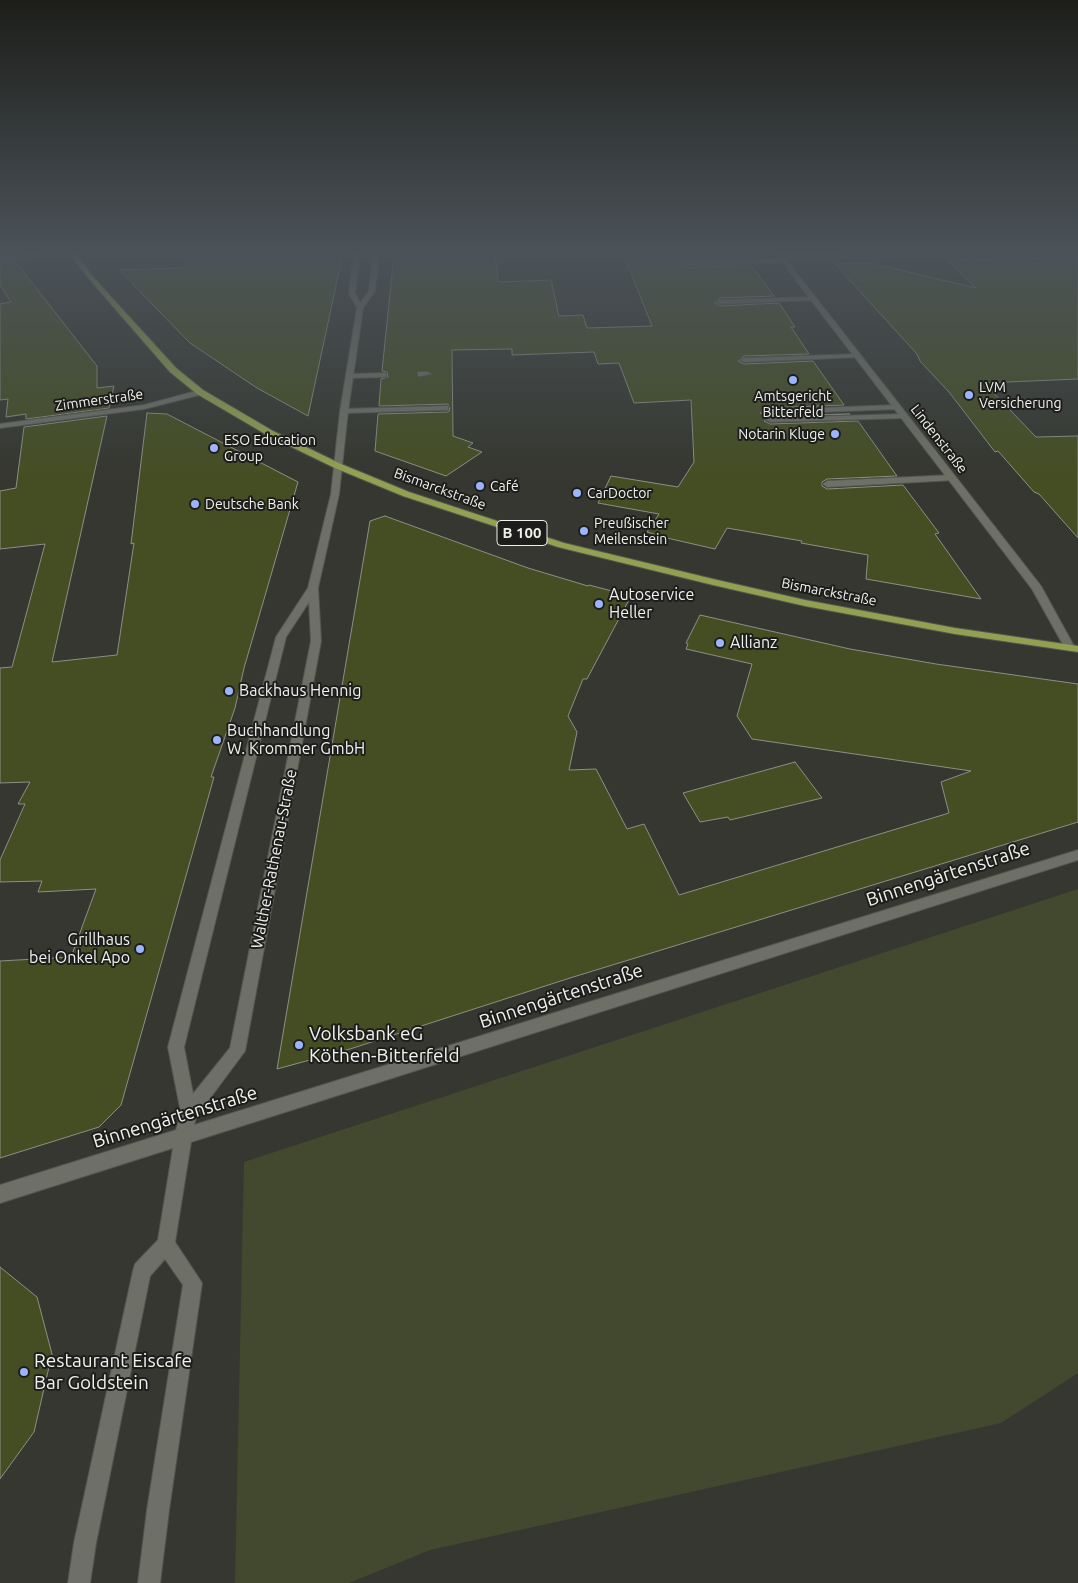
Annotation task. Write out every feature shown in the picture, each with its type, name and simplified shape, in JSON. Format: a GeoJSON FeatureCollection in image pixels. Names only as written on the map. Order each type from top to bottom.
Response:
{"type":"FeatureCollection","features":[{"type":"Feature","properties":{"kind":"main road","name":"Bismarckstraße"},"geometry":{"type":"LineString","coordinates":[[136,327],[173,370],[200,392],[256,426],[338,466],[421,500],[561,544],[627,562],[815,605],[955,631],[1074,648]]}},
{"type":"Feature","properties":{"kind":"street","name":"Walther-Rathenau-Straße"},"geometry":{"type":"LineString","coordinates":[[166,1244],[183,1137],[189,1113],[237,1050],[316,641],[313,588],[335,494],[344,411],[357,327]]}},
{"type":"Feature","properties":{"kind":"street","name":"Lindenstraße"},"geometry":{"type":"LineString","coordinates":[[836,327],[1035,586],[1074,648]]}},
{"type":"Feature","properties":{"kind":"street"},"geometry":{"type":"LineString","coordinates":[[744,360],[858,356]]}},
{"type":"Feature","properties":{"kind":"street"},"geometry":{"type":"LineString","coordinates":[[350,376],[383,375]]}},
{"type":"Feature","properties":{"kind":"street","name":"Zimmerstraße"},"geometry":{"type":"LineString","coordinates":[[0,426],[144,407],[200,392]]}},
{"type":"Feature","properties":{"kind":"street"},"geometry":{"type":"LineString","coordinates":[[766,412],[897,407]]}},
{"type":"Feature","properties":{"kind":"street"},"geometry":{"type":"LineString","coordinates":[[344,411],[445,408]]}},
{"type":"Feature","properties":{"kind":"street"},"geometry":{"type":"LineString","coordinates":[[770,420],[903,416]]}},
{"type":"Feature","properties":{"kind":"street"},"geometry":{"type":"LineString","coordinates":[[827,484],[952,478]]}},
{"type":"Feature","properties":{"kind":"street","name":"Walther-Rathenau-Straße"},"geometry":{"type":"LineString","coordinates":[[189,1113],[176,1047],[281,637],[313,588]]}},
{"type":"Feature","properties":{"kind":"street","name":"Binnengärtenstraße"},"geometry":{"type":"LineString","coordinates":[[0,1194],[1078,855]]}},
{"type":"Feature","properties":{"kind":"street"},"geometry":{"type":"LineString","coordinates":[[79,1583],[87,1534],[142,1271],[166,1244],[193,1283],[158,1510],[149,1583]]}},
{"type":"Feature","properties":{"kind":"green space"},"geometry":{"type":"Polygon","coordinates":[[[1078,889],[1078,1373],[1001,1423],[430,1550],[349,1583],[235,1583],[244,1162],[1078,889]]]}},
{"type":"Feature","properties":{"kind":"building"},"geometry":{"type":"Polygon","coordinates":[[[0,327],[66,327],[97,366],[97,388],[114,386],[109,408],[26,419],[26,414],[6,417],[8,399],[0,400],[0,327]]]}},
{"type":"Feature","properties":{"kind":"building"},"geometry":{"type":"Polygon","coordinates":[[[174,327],[327,327],[308,416],[257,388],[190,343],[174,327]]]}},
{"type":"Feature","properties":{"kind":"building"},"geometry":{"type":"Polygon","coordinates":[[[387,327],[795,327],[791,327],[809,354],[744,356],[738,361],[744,364],[813,361],[844,405],[766,408],[760,413],[766,416],[850,414],[770,416],[764,421],[770,424],[858,421],[897,476],[827,479],[822,482],[822,486],[827,489],[903,485],[939,533],[935,534],[981,599],[866,579],[868,555],[801,543],[802,541],[727,528],[715,549],[667,538],[647,532],[659,514],[598,503],[611,476],[678,487],[694,462],[691,400],[634,403],[619,363],[598,364],[594,352],[512,355],[512,349],[452,350],[453,436],[473,443],[468,447],[482,452],[446,476],[375,451],[378,414],[448,412],[450,410],[448,404],[379,406],[381,379],[388,377],[387,372],[382,371],[387,327]]]}},
{"type":"Feature","properties":{"kind":"building"},"geometry":{"type":"Polygon","coordinates":[[[892,327],[1078,327],[1078,379],[984,383],[1036,437],[1078,436],[1078,538],[998,451],[995,452],[949,392],[920,361],[917,354],[892,327]]]}},
{"type":"Feature","properties":{"kind":"building"},"geometry":{"type":"Polygon","coordinates":[[[147,413],[167,414],[298,482],[244,668],[235,708],[211,777],[214,777],[121,1105],[99,1127],[0,1158],[0,961],[71,957],[96,889],[38,892],[42,881],[0,882],[0,860],[25,804],[18,804],[30,782],[0,783],[0,668],[12,667],[45,544],[0,549],[0,491],[16,488],[24,427],[107,416],[52,662],[117,655],[134,543],[131,544],[147,413]]]}},
{"type":"Feature","properties":{"kind":"building"},"geometry":{"type":"Polygon","coordinates":[[[385,516],[528,568],[588,586],[631,596],[587,679],[583,679],[568,716],[577,732],[569,770],[596,769],[627,829],[644,824],[679,895],[949,813],[941,782],[971,771],[752,739],[737,716],[752,664],[686,649],[688,644],[686,643],[700,615],[850,649],[936,664],[1078,684],[1078,822],[570,978],[350,1049],[277,1069],[370,521],[385,516]]]}},
{"type":"Feature","properties":{"kind":"building"},"geometry":{"type":"Polygon","coordinates":[[[795,762],[822,798],[730,820],[728,817],[700,822],[683,793],[795,762]]]}},
{"type":"Feature","properties":{"kind":"building","name":"Restaurant Eiscafe Bar Goldstein"},"geometry":{"type":"Polygon","coordinates":[[[0,1267],[37,1297],[52,1354],[34,1432],[0,1479],[0,1267]]]}},
{"type":"Feature","properties":{"kind":"place","name":"Amtsgericht Bitterfeld"},"geometry":{"type":"Point","coordinates":[793,380]}},
{"type":"Feature","properties":{"kind":"place","name":"LVM Versicherung"},"geometry":{"type":"Point","coordinates":[969,395]}},
{"type":"Feature","properties":{"kind":"place","name":"Notarin Kluge"},"geometry":{"type":"Point","coordinates":[835,434]}},
{"type":"Feature","properties":{"kind":"place","name":"ESO Education Group"},"geometry":{"type":"Point","coordinates":[214,448]}},
{"type":"Feature","properties":{"kind":"place","name":"Café"},"geometry":{"type":"Point","coordinates":[480,486]}},
{"type":"Feature","properties":{"kind":"place","name":"CarDoctor"},"geometry":{"type":"Point","coordinates":[577,493]}},
{"type":"Feature","properties":{"kind":"place","name":"Deutsche Bank"},"geometry":{"type":"Point","coordinates":[195,504]}},
{"type":"Feature","properties":{"kind":"place","name":"Preußischer Meilenstein"},"geometry":{"type":"Point","coordinates":[584,531]}},
{"type":"Feature","properties":{"kind":"place","name":"Autoservice Heller"},"geometry":{"type":"Point","coordinates":[599,604]}},
{"type":"Feature","properties":{"kind":"place","name":"Allianz"},"geometry":{"type":"Point","coordinates":[720,643]}},
{"type":"Feature","properties":{"kind":"place","name":"Backhaus Hennig"},"geometry":{"type":"Point","coordinates":[229,691]}},
{"type":"Feature","properties":{"kind":"place","name":"Buchhandlung W. Krommer GmbH"},"geometry":{"type":"Point","coordinates":[217,740]}},
{"type":"Feature","properties":{"kind":"place","name":"Grillhaus bei Onkel Apo"},"geometry":{"type":"Point","coordinates":[140,949]}},
{"type":"Feature","properties":{"kind":"place","name":"Volksbank eG Köthen-Bitterfeld"},"geometry":{"type":"Point","coordinates":[299,1045]}},
{"type":"Feature","properties":{"kind":"place","name":"Restaurant Eiscafe Bar Goldstein"},"geometry":{"type":"Point","coordinates":[24,1372]}}]}
